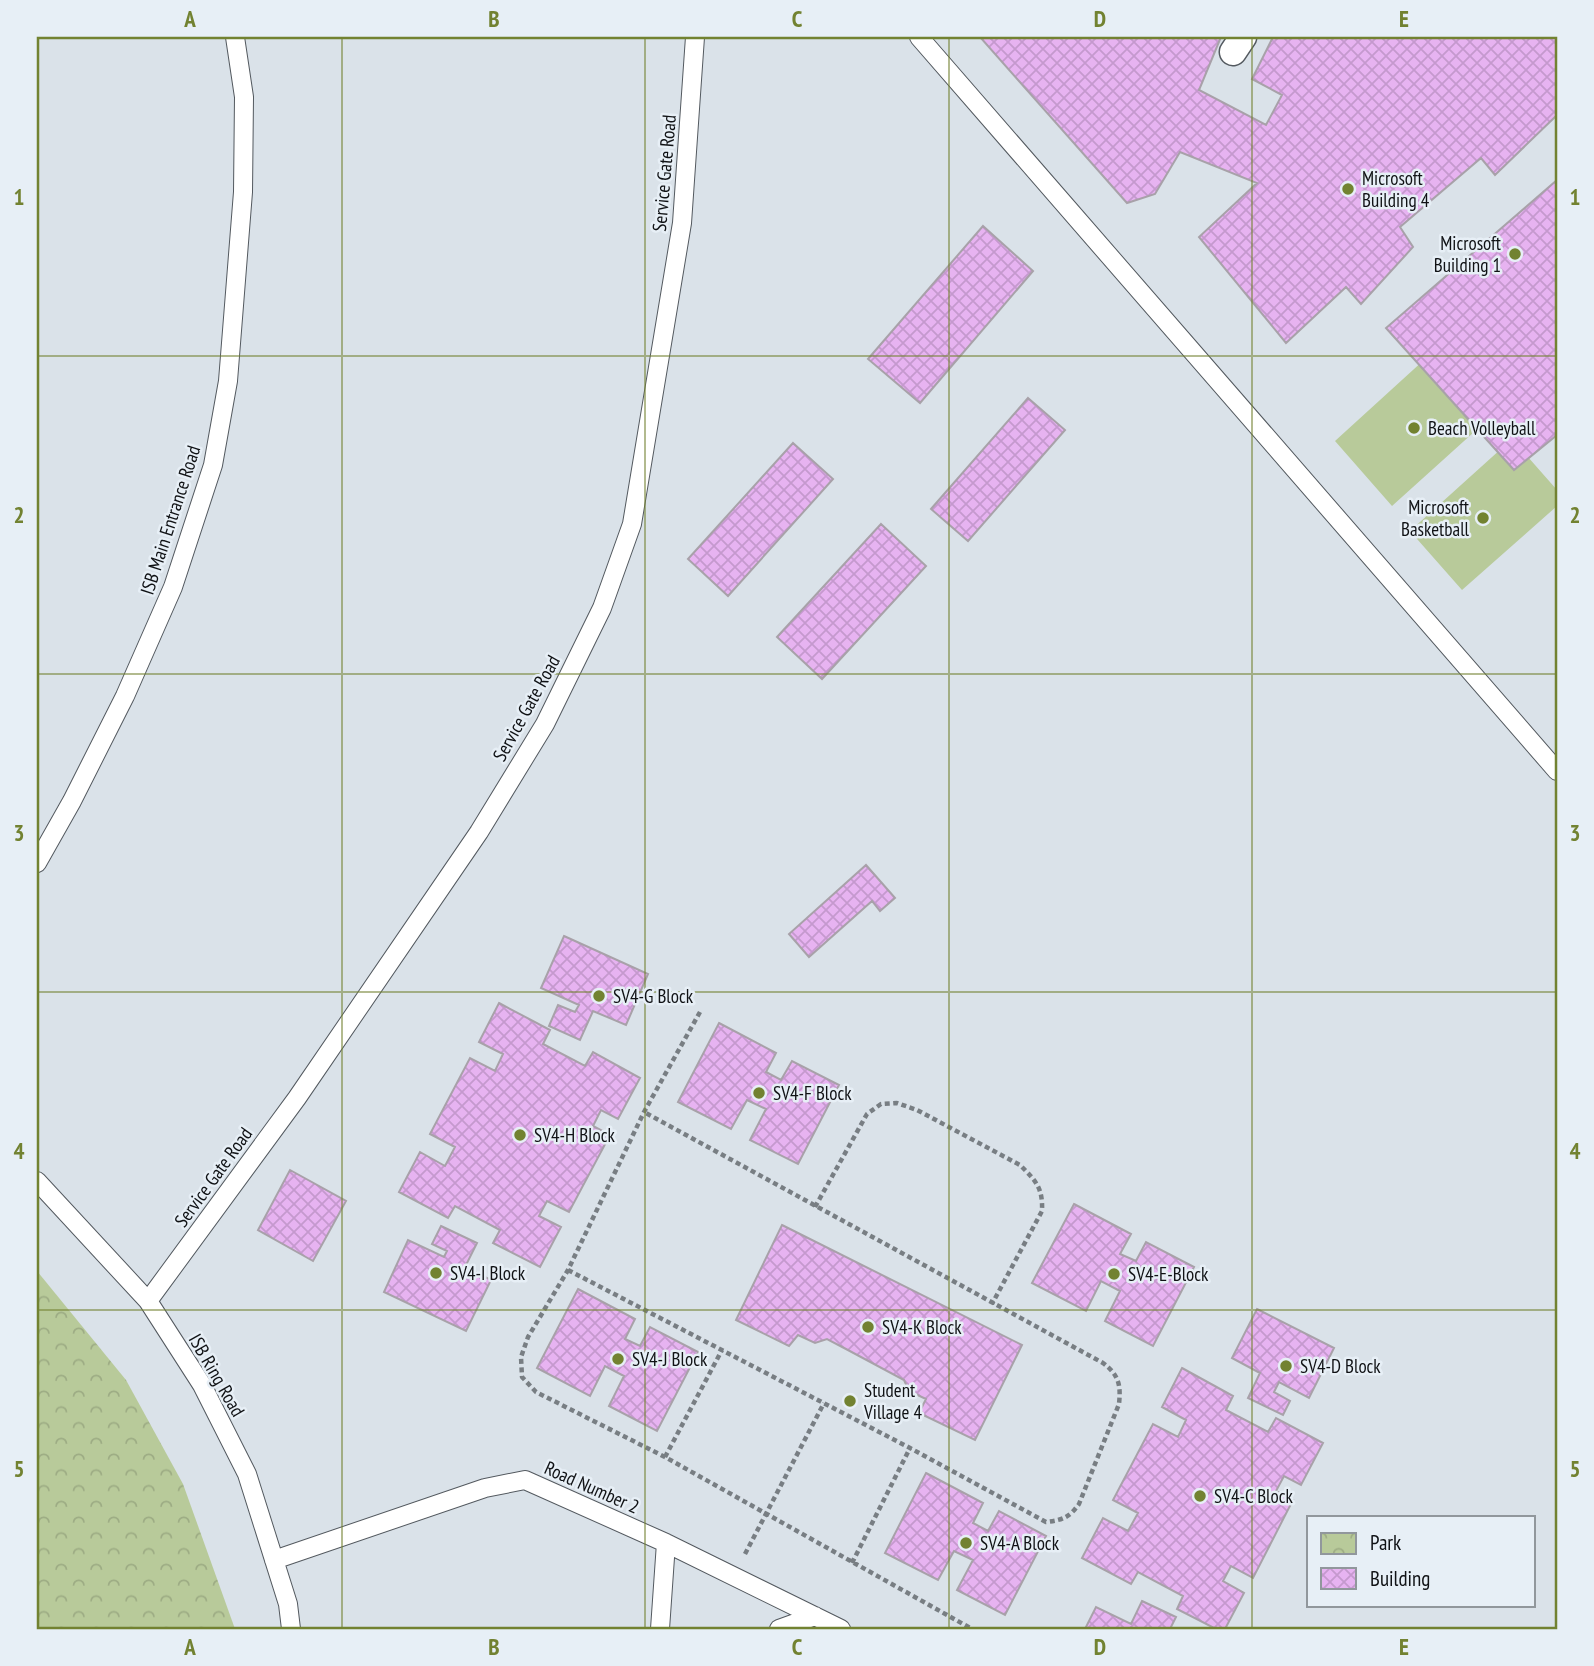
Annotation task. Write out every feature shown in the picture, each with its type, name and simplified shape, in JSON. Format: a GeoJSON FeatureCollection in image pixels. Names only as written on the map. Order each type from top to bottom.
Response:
{"type":"FeatureCollection","features":[{"type":"Feature","properties":{"kind":"lane","name":"ISB Main Entrance Road"},"geometry":{"type":"LineString","coordinates":[[37,863],[125,696],[173,587],[213,465],[228,381],[243,192],[244,97],[235,37]]}},
{"type":"Feature","properties":{"kind":"lane","name":"Service Gate Road"},"geometry":{"type":"LineString","coordinates":[[148,1301],[297,1098],[479,832],[545,724],[602,608],[632,524],[682,223],[695,37]]}},
{"type":"Feature","properties":{"kind":"lane"},"geometry":{"type":"LineString","coordinates":[[919,37],[1557,771]]}},
{"type":"Feature","properties":{"kind":"lane","name":"ISB Ring Road"},"geometry":{"type":"LineString","coordinates":[[37,1181],[148,1301],[202,1385],[247,1474],[288,1604],[291,1629]]}},
{"type":"Feature","properties":{"kind":"lane","name":"Road Number 2"},"geometry":{"type":"LineString","coordinates":[[274,1560],[485,1488],[526,1480],[666,1542],[841,1629]]}},
{"type":"Feature","properties":{"kind":"lane"},"geometry":{"type":"LineString","coordinates":[[660,1629],[666,1542]]}},
{"type":"Feature","properties":{"kind":"lane"},"geometry":{"type":"LineString","coordinates":[[779,1629],[815,1616]]}},
{"type":"Feature","properties":{"kind":"path"},"geometry":{"type":"LineString","coordinates":[[700,1012],[645,1112],[568,1270],[528,1337],[521,1357],[522,1377],[536,1392],[665,1457],[972,1629]]}},
{"type":"Feature","properties":{"kind":"path"},"geometry":{"type":"LineString","coordinates":[[816,1207],[867,1114],[881,1104],[897,1103],[917,1110],[1020,1166],[1033,1178],[1043,1195],[1042,1211],[992,1304]]}},
{"type":"Feature","properties":{"kind":"path"},"geometry":{"type":"LineString","coordinates":[[568,1270],[1046,1522],[1071,1516],[1079,1504],[1119,1404],[1121,1387],[1116,1373],[1103,1363],[645,1112]]}},
{"type":"Feature","properties":{"kind":"path"},"geometry":{"type":"LineString","coordinates":[[665,1457],[722,1350]]}},
{"type":"Feature","properties":{"kind":"path"},"geometry":{"type":"LineString","coordinates":[[734,1576],[824,1403]]}},
{"type":"Feature","properties":{"kind":"path"},"geometry":{"type":"LineString","coordinates":[[852,1563],[910,1448]]}},
{"type":"Feature","properties":{"kind":"green space","name":"Beach Volleyball"},"geometry":{"type":"Polygon","coordinates":[[[1436,349],[1494,414],[1392,506],[1335,441],[1436,349]]]}},
{"type":"Feature","properties":{"kind":"green space","name":"Microsoft Basketball"},"geometry":{"type":"Polygon","coordinates":[[[1512,439],[1557,490],[1557,506],[1462,590],[1410,531],[1512,439]]]}},
{"type":"Feature","properties":{"kind":"green space"},"geometry":{"type":"Polygon","coordinates":[[[37,1271],[126,1380],[183,1484],[235,1629],[37,1629],[37,1271]]]}},
{"type":"Feature","properties":{"kind":"building","name":"Microsoft Building 4"},"geometry":{"type":"Polygon","coordinates":[[[980,37],[1221,37],[1199,90],[1266,125],[1282,95],[1252,79],[1273,37],[1557,37],[1557,115],[1495,175],[1481,158],[1400,227],[1413,247],[1361,304],[1346,287],[1286,343],[1199,237],[1257,183],[1180,152],[1155,194],[1127,203],[980,37]]]}},
{"type":"Feature","properties":{"kind":"building","name":"Microsoft Building 1"},"geometry":{"type":"Polygon","coordinates":[[[1557,180],[1557,435],[1514,470],[1386,328],[1557,180]]]}},
{"type":"Feature","properties":{"kind":"building"},"geometry":{"type":"Polygon","coordinates":[[[983,226],[1033,271],[920,403],[868,359],[983,226]]]}},
{"type":"Feature","properties":{"kind":"building"},"geometry":{"type":"Polygon","coordinates":[[[1028,398],[1065,430],[968,541],[931,509],[1028,398]]]}},
{"type":"Feature","properties":{"kind":"building"},"geometry":{"type":"Polygon","coordinates":[[[793,443],[833,479],[728,596],[688,559],[793,443]]]}},
{"type":"Feature","properties":{"kind":"building"},"geometry":{"type":"Polygon","coordinates":[[[881,524],[926,566],[822,679],[777,637],[881,524]]]}},
{"type":"Feature","properties":{"kind":"building"},"geometry":{"type":"Polygon","coordinates":[[[866,865],[895,898],[880,911],[872,901],[809,957],[789,934],[866,865]]]}},
{"type":"Feature","properties":{"kind":"building","name":"SV4-G Block"},"geometry":{"type":"Polygon","coordinates":[[[564,936],[648,974],[626,1025],[593,1011],[580,1040],[549,1026],[558,1005],[575,1012],[579,1005],[541,988],[564,936]]]}},
{"type":"Feature","properties":{"kind":"building","name":"SV4-H Block"},"geometry":{"type":"Polygon","coordinates":[[[499,1003],[550,1030],[543,1044],[585,1066],[593,1052],[640,1078],[618,1119],[601,1110],[593,1126],[610,1135],[569,1212],[547,1201],[539,1216],[561,1227],[540,1267],[493,1243],[500,1230],[455,1206],[448,1218],[399,1192],[420,1152],[445,1166],[455,1147],[430,1134],[470,1058],[495,1071],[503,1054],[479,1042],[499,1003]]]}},
{"type":"Feature","properties":{"kind":"building","name":"SV4-F Block"},"geometry":{"type":"Polygon","coordinates":[[[719,1023],[776,1053],[766,1072],[781,1080],[792,1061],[839,1085],[798,1164],[750,1140],[766,1109],[747,1100],[731,1129],[678,1102],[719,1023]]]}},
{"type":"Feature","properties":{"kind":"building"},"geometry":{"type":"Polygon","coordinates":[[[290,1170],[346,1201],[313,1261],[258,1230],[290,1170]]]}},
{"type":"Feature","properties":{"kind":"building","name":"SV4-E-Block"},"geometry":{"type":"Polygon","coordinates":[[[1074,1204],[1131,1234],[1120,1254],[1136,1261],[1146,1242],[1194,1267],[1153,1346],[1105,1321],[1120,1291],[1101,1281],[1086,1311],[1032,1283],[1074,1204]]]}},
{"type":"Feature","properties":{"kind":"building","name":"SV4-K Block"},"geometry":{"type":"Polygon","coordinates":[[[782,1225],[1022,1345],[975,1440],[919,1413],[926,1399],[909,1391],[904,1380],[827,1339],[815,1343],[798,1335],[789,1346],[736,1320],[782,1225]]]}},
{"type":"Feature","properties":{"kind":"building","name":"SV4-I Block"},"geometry":{"type":"Polygon","coordinates":[[[441,1226],[477,1243],[465,1267],[491,1280],[466,1331],[384,1292],[408,1240],[444,1257],[447,1251],[432,1244],[441,1226]]]}},
{"type":"Feature","properties":{"kind":"building","name":"SV4-J Block"},"geometry":{"type":"Polygon","coordinates":[[[578,1289],[635,1319],[625,1339],[640,1346],[650,1327],[698,1352],[657,1431],[609,1406],[624,1376],[605,1366],[590,1396],[537,1368],[578,1289]]]}},
{"type":"Feature","properties":{"kind":"building","name":"SV4-D Block"},"geometry":{"type":"Polygon","coordinates":[[[1257,1309],[1334,1348],[1309,1398],[1279,1382],[1274,1392],[1290,1401],[1283,1415],[1248,1398],[1260,1373],[1232,1358],[1257,1309]]]}},
{"type":"Feature","properties":{"kind":"building","name":"SV4-C Block"},"geometry":{"type":"Polygon","coordinates":[[[1182,1368],[1233,1396],[1226,1410],[1268,1432],[1276,1418],[1323,1443],[1301,1485],[1284,1476],[1276,1491],[1293,1500],[1253,1578],[1231,1566],[1223,1581],[1244,1593],[1225,1629],[1216,1629],[1177,1609],[1183,1596],[1138,1572],[1131,1584],[1082,1558],[1103,1518],[1128,1531],[1138,1513],[1113,1500],[1153,1424],[1178,1437],[1186,1420],[1162,1407],[1182,1368]]]}},
{"type":"Feature","properties":{"kind":"building","name":"SV4-A Block"},"geometry":{"type":"Polygon","coordinates":[[[926,1473],[983,1503],[973,1523],[988,1531],[999,1511],[1046,1536],[1005,1615],[957,1590],[973,1560],[954,1551],[938,1580],[885,1553],[926,1473]]]}},
{"type":"Feature","properties":{"kind":"building"},"geometry":{"type":"Polygon","coordinates":[[[1142,1601],[1176,1617],[1170,1629],[1085,1629],[1096,1607],[1131,1624],[1142,1601]]]}},
{"type":"Feature","properties":{"kind":"place","name":"Microsoft Building 4"},"geometry":{"type":"Point","coordinates":[1348,189]}},
{"type":"Feature","properties":{"kind":"place","name":"Microsoft Building 1"},"geometry":{"type":"Point","coordinates":[1515,254]}},
{"type":"Feature","properties":{"kind":"place","name":"Beach Volleyball"},"geometry":{"type":"Point","coordinates":[1414,428]}},
{"type":"Feature","properties":{"kind":"place","name":"Microsoft Basketball"},"geometry":{"type":"Point","coordinates":[1483,518]}},
{"type":"Feature","properties":{"kind":"place","name":"SV4-G Block"},"geometry":{"type":"Point","coordinates":[599,996]}},
{"type":"Feature","properties":{"kind":"place","name":"SV4-F Block"},"geometry":{"type":"Point","coordinates":[759,1093]}},
{"type":"Feature","properties":{"kind":"place","name":"SV4-H Block"},"geometry":{"type":"Point","coordinates":[520,1135]}},
{"type":"Feature","properties":{"kind":"place","name":"SV4-I Block"},"geometry":{"type":"Point","coordinates":[436,1273]}},
{"type":"Feature","properties":{"kind":"place","name":"SV4-E-Block"},"geometry":{"type":"Point","coordinates":[1114,1274]}},
{"type":"Feature","properties":{"kind":"place","name":"SV4-K Block"},"geometry":{"type":"Point","coordinates":[868,1327]}},
{"type":"Feature","properties":{"kind":"place","name":"SV4-J Block"},"geometry":{"type":"Point","coordinates":[618,1359]}},
{"type":"Feature","properties":{"kind":"place","name":"SV4-D Block"},"geometry":{"type":"Point","coordinates":[1286,1366]}},
{"type":"Feature","properties":{"kind":"place","name":"Student Village 4"},"geometry":{"type":"Point","coordinates":[850,1401]}},
{"type":"Feature","properties":{"kind":"place","name":"SV4-C Block"},"geometry":{"type":"Point","coordinates":[1200,1496]}},
{"type":"Feature","properties":{"kind":"place","name":"SV4-A Block"},"geometry":{"type":"Point","coordinates":[966,1543]}}]}
